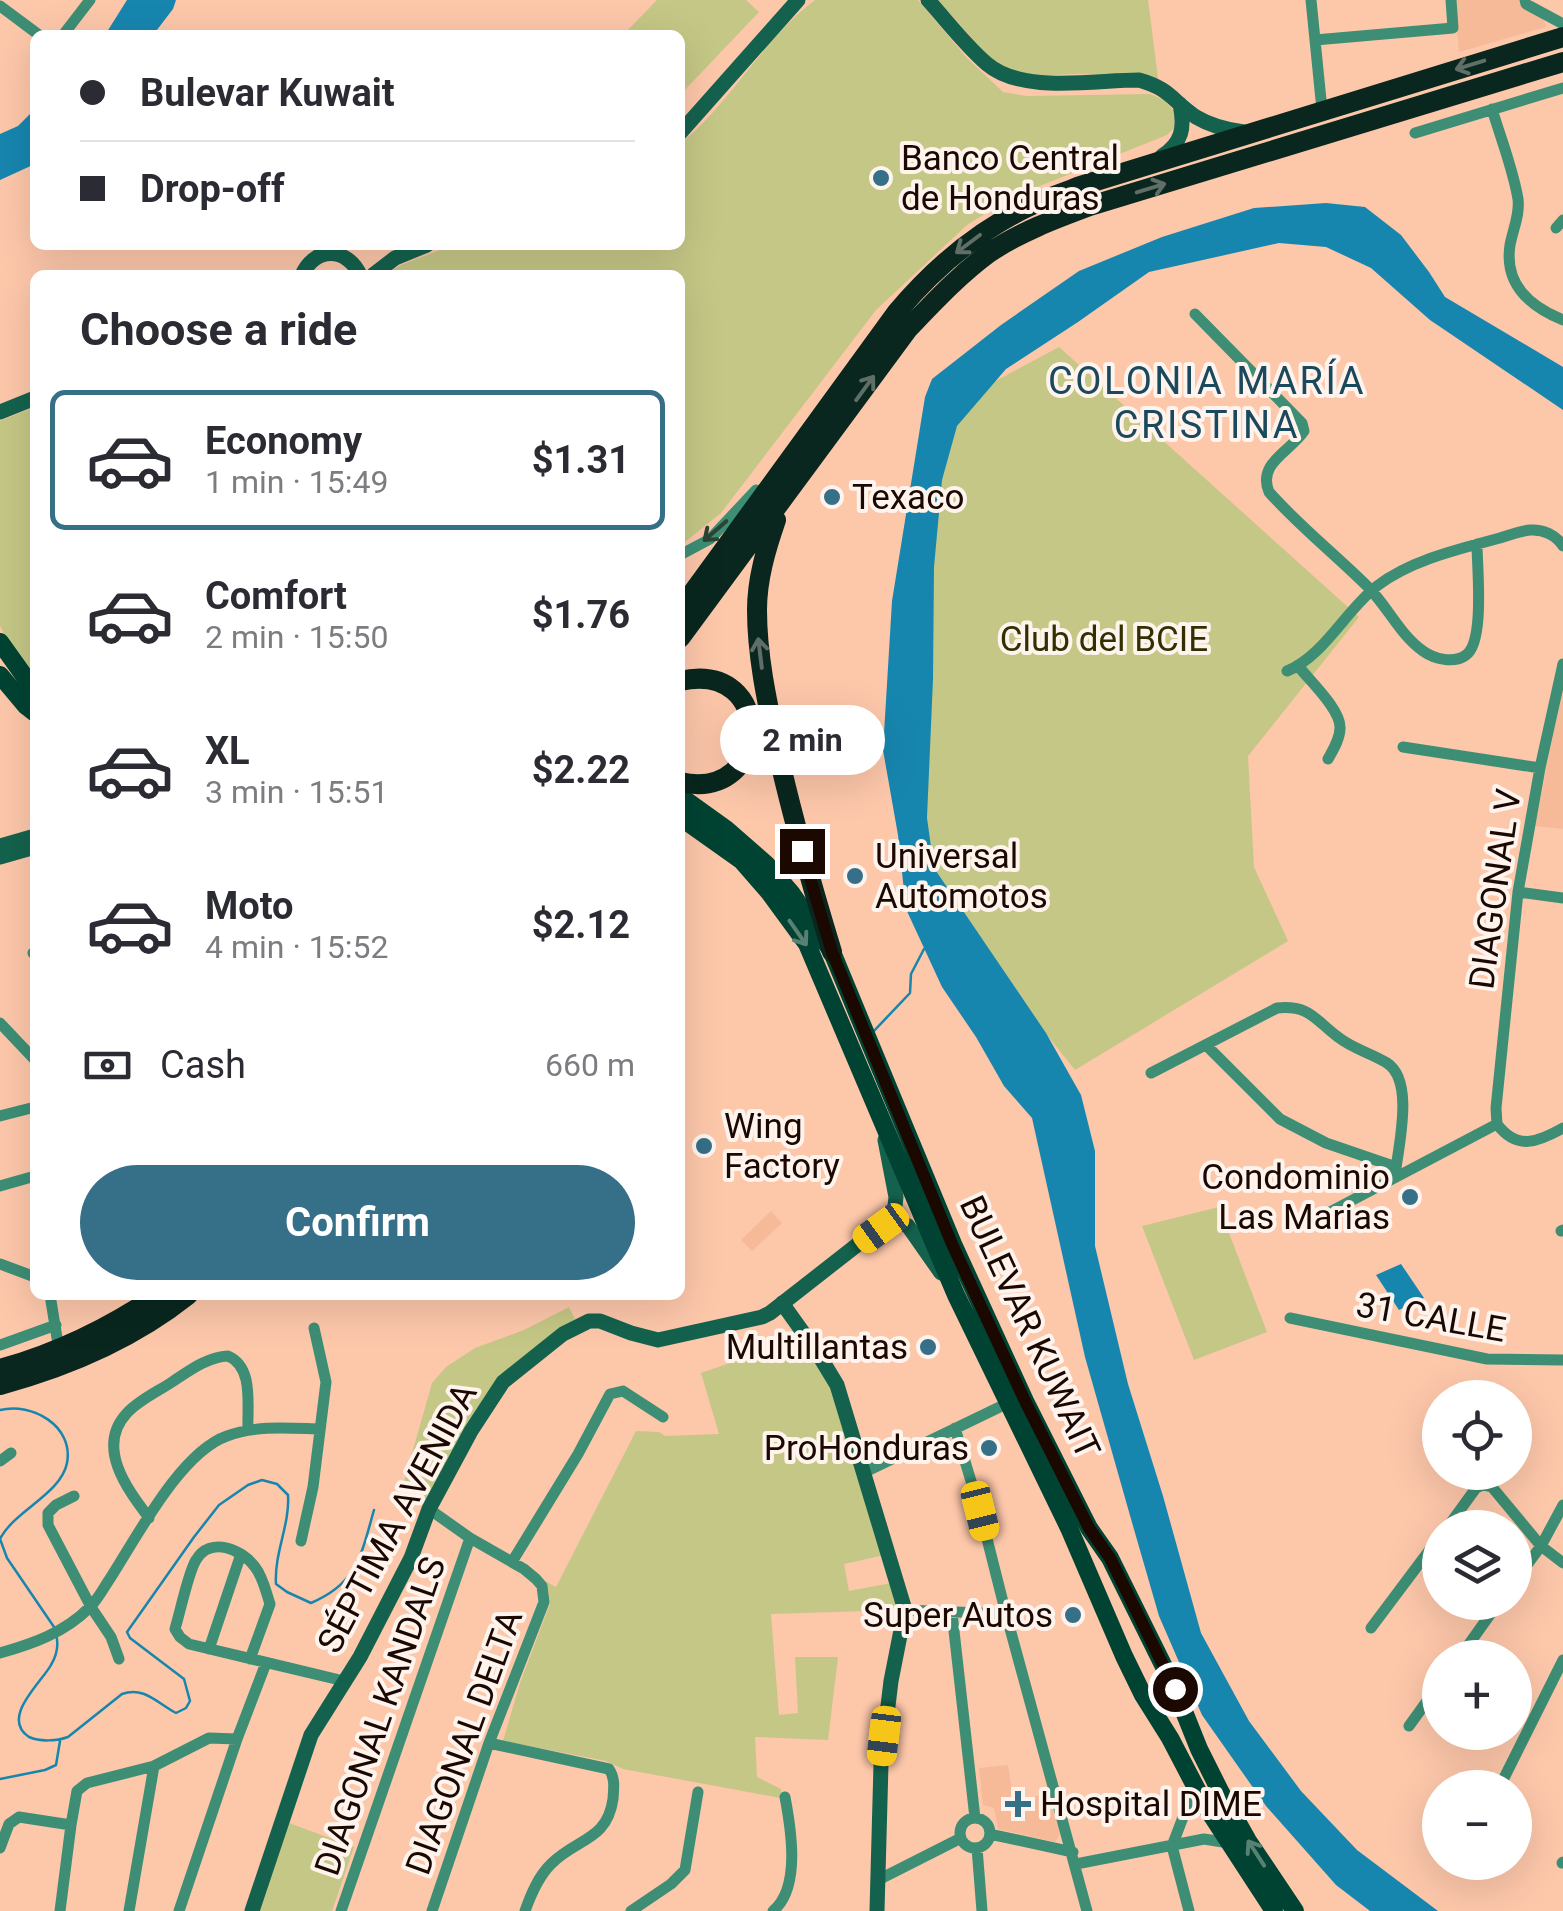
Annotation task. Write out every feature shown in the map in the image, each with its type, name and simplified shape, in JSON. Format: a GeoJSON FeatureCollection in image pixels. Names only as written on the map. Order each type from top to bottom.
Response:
{"type":"FeatureCollection","features":[{"type":"Feature","properties":{"kind":"highway"},"geometry":{"type":"LineString","coordinates":[[685,596],[897,312],[920,286],[983,232],[1030,206],[1142,166],[1563,36]]}},
{"type":"Feature","properties":{"kind":"highway"},"geometry":{"type":"LineString","coordinates":[[685,631],[908,329],[950,285],[991,252],[1038,226],[1090,206],[1563,62]]}},
{"type":"Feature","properties":{"kind":"highway"},"geometry":{"type":"LineString","coordinates":[[784,498],[761,568],[757,607],[759,647],[803,858],[832,952]]}},
{"type":"Feature","properties":{"kind":"highway"},"geometry":{"type":"LineString","coordinates":[[685,680],[704,678],[720,682],[746,704],[752,720],[748,753],[738,767],[725,778],[702,784],[685,782]]}},
{"type":"Feature","properties":{"kind":"highway"},"geometry":{"type":"LineString","coordinates":[[1,1370],[59,1350],[151,1300]]}},
{"type":"Feature","properties":{"kind":"highway"},"geometry":{"type":"LineString","coordinates":[[1,1370],[56,1368],[139,1328],[181,1300]]}},
{"type":"Feature","properties":{"kind":"main road"},"geometry":{"type":"LineString","coordinates":[[0,642],[30,684]]}},
{"type":"Feature","properties":{"kind":"main road"},"geometry":{"type":"LineString","coordinates":[[0,675],[30,709]]}},
{"type":"Feature","properties":{"kind":"main road","name":"BULEVAR KUWAIT"},"geometry":{"type":"LineString","coordinates":[[685,800],[766,864],[832,952],[852,1025],[871,1071],[1025,1401],[1089,1528],[1110,1558],[1166,1671],[1198,1749],[1248,1841],[1294,1911]]}},
{"type":"Feature","properties":{"kind":"main road"},"geometry":{"type":"LineString","coordinates":[[685,814],[699,828]]}},
{"type":"Feature","properties":{"kind":"main road","name":"BULEVAR KUWAIT"},"geometry":{"type":"LineString","coordinates":[[685,819],[742,862],[776,902],[806,944],[852,1025]]}},
{"type":"Feature","properties":{"kind":"main road","name":"BULEVAR KUWAIT"},"geometry":{"type":"LineString","coordinates":[[871,1071],[882,1123],[956,1295],[1069,1528],[1130,1669],[1228,1843],[1274,1911]]}},
{"type":"Feature","properties":{"kind":"main road"},"geometry":{"type":"LineString","coordinates":[[1069,1528],[1124,1637],[1134,1638],[1136,1626],[1089,1528]]}},
{"type":"Feature","properties":{"kind":"main road"},"geometry":{"type":"LineString","coordinates":[[1170,1738],[1136,1661],[1137,1655],[1144,1652],[1153,1658],[1198,1749]]}},
{"type":"Feature","properties":{"kind":"street"},"geometry":{"type":"LineString","coordinates":[[67,30],[90,0]]}},
{"type":"Feature","properties":{"kind":"street"},"geometry":{"type":"LineString","coordinates":[[685,127],[798,0]]}},
{"type":"Feature","properties":{"kind":"street"},"geometry":{"type":"LineString","coordinates":[[928,0],[988,66],[1011,78],[1032,83],[1139,80],[1170,94],[1212,125],[1248,132]]}},
{"type":"Feature","properties":{"kind":"street"},"geometry":{"type":"LineString","coordinates":[[1311,0],[1322,110]]}},
{"type":"Feature","properties":{"kind":"street"},"geometry":{"type":"LineString","coordinates":[[1315,40],[1453,28],[1451,0]]}},
{"type":"Feature","properties":{"kind":"street"},"geometry":{"type":"LineString","coordinates":[[1525,0],[1563,24]]}},
{"type":"Feature","properties":{"kind":"street"},"geometry":{"type":"LineString","coordinates":[[0,6],[32,30]]}},
{"type":"Feature","properties":{"kind":"street"},"geometry":{"type":"LineString","coordinates":[[1415,133],[1563,88]]}},
{"type":"Feature","properties":{"kind":"street"},"geometry":{"type":"LineString","coordinates":[[1470,90],[1486,111],[1519,204],[1510,245],[1514,282],[1543,310],[1563,320]]}},
{"type":"Feature","properties":{"kind":"street"},"geometry":{"type":"LineString","coordinates":[[1142,166],[1164,155],[1180,140],[1184,130],[1180,104]]}},
{"type":"Feature","properties":{"kind":"street"},"geometry":{"type":"LineString","coordinates":[[379,270],[415,250]]}},
{"type":"Feature","properties":{"kind":"street"},"geometry":{"type":"LineString","coordinates":[[305,270],[310,261],[321,255],[395,258]]}},
{"type":"Feature","properties":{"kind":"street"},"geometry":{"type":"LineString","coordinates":[[347,258],[358,270]]}},
{"type":"Feature","properties":{"kind":"street"},"geometry":{"type":"LineString","coordinates":[[1194,314],[1302,423],[1300,438],[1266,473],[1268,492],[1372,590],[1420,650],[1435,658],[1467,655],[1475,644],[1477,544]]}},
{"type":"Feature","properties":{"kind":"street"},"geometry":{"type":"LineString","coordinates":[[0,412],[30,400]]}},
{"type":"Feature","properties":{"kind":"street"},"geometry":{"type":"LineString","coordinates":[[685,552],[710,539],[794,451]]}},
{"type":"Feature","properties":{"kind":"street"},"geometry":{"type":"LineString","coordinates":[[1328,759],[1340,734],[1340,723],[1334,710],[1293,669],[1310,657],[1356,604],[1400,572],[1477,544],[1532,530],[1547,532],[1563,546]]}},
{"type":"Feature","properties":{"kind":"street","name":"DIAGONAL V"},"geometry":{"type":"LineString","coordinates":[[1497,1124],[1518,892],[1563,664]]}},
{"type":"Feature","properties":{"kind":"street"},"geometry":{"type":"LineString","coordinates":[[1403,747],[1540,768]]}},
{"type":"Feature","properties":{"kind":"street"},"geometry":{"type":"LineString","coordinates":[[0,846],[30,837]]}},
{"type":"Feature","properties":{"kind":"street"},"geometry":{"type":"LineString","coordinates":[[0,857],[30,848]]}},
{"type":"Feature","properties":{"kind":"street"},"geometry":{"type":"LineString","coordinates":[[1518,892],[1563,898]]}},
{"type":"Feature","properties":{"kind":"street"},"geometry":{"type":"LineString","coordinates":[[1151,1074],[1276,1008],[1294,1007],[1311,1014],[1358,1051],[1390,1064],[1399,1075],[1404,1094],[1395,1171]]}},
{"type":"Feature","properties":{"kind":"street"},"geometry":{"type":"LineString","coordinates":[[0,1022],[30,1055]]}},
{"type":"Feature","properties":{"kind":"street"},"geometry":{"type":"LineString","coordinates":[[1206,1045],[1280,1118],[1326,1144],[1395,1171]]}},
{"type":"Feature","properties":{"kind":"street"},"geometry":{"type":"LineString","coordinates":[[0,1116],[30,1108]]}},
{"type":"Feature","properties":{"kind":"street"},"geometry":{"type":"LineString","coordinates":[[881,1228],[893,1212],[896,1197],[882,1123]]}},
{"type":"Feature","properties":{"kind":"street"},"geometry":{"type":"LineString","coordinates":[[1307,1224],[1395,1171],[1497,1124],[1508,1136],[1522,1141],[1542,1139],[1563,1128]]}},
{"type":"Feature","properties":{"kind":"street"},"geometry":{"type":"LineString","coordinates":[[0,1186],[30,1177]]}},
{"type":"Feature","properties":{"kind":"street"},"geometry":{"type":"LineString","coordinates":[[881,1228],[900,1222],[908,1226],[956,1295]]}},
{"type":"Feature","properties":{"kind":"street","name":"SÉPTIMA AVENIDA"},"geometry":{"type":"LineString","coordinates":[[252,1911],[311,1736],[360,1657],[411,1558],[429,1509],[470,1432],[503,1382],[563,1334],[583,1324],[600,1321],[648,1338],[671,1339],[762,1317],[881,1228]]}},
{"type":"Feature","properties":{"kind":"street"},"geometry":{"type":"LineString","coordinates":[[0,1264],[30,1275]]}},
{"type":"Feature","properties":{"kind":"street"},"geometry":{"type":"LineString","coordinates":[[51,1300],[59,1350]]}},
{"type":"Feature","properties":{"kind":"street"},"geometry":{"type":"LineString","coordinates":[[782,1303],[837,1384],[905,1610],[881,1764],[877,1911]]}},
{"type":"Feature","properties":{"kind":"street","name":"31 CALLE"},"geometry":{"type":"LineString","coordinates":[[1290,1318],[1487,1359],[1563,1361]]}},
{"type":"Feature","properties":{"kind":"street"},"geometry":{"type":"LineString","coordinates":[[0,1345],[56,1325]]}},
{"type":"Feature","properties":{"kind":"street"},"geometry":{"type":"LineString","coordinates":[[300,1541],[313,1486],[326,1382],[314,1328]]}},
{"type":"Feature","properties":{"kind":"street"},"geometry":{"type":"LineString","coordinates":[[149,1518],[122,1480],[116,1461],[116,1435],[129,1411],[211,1359],[228,1356],[240,1362],[246,1376],[248,1430]]}},
{"type":"Feature","properties":{"kind":"street","name":"DIAGONAL DELTA"},"geometry":{"type":"LineString","coordinates":[[432,1911],[489,1743],[544,1602],[542,1586],[536,1578],[512,1562],[610,1394],[623,1392],[663,1417]]}},
{"type":"Feature","properties":{"kind":"street"},"geometry":{"type":"LineString","coordinates":[[865,1472],[1008,1403]]}},
{"type":"Feature","properties":{"kind":"street"},"geometry":{"type":"LineString","coordinates":[[955,1428],[1087,1911]]}},
{"type":"Feature","properties":{"kind":"street"},"geometry":{"type":"LineString","coordinates":[[0,1654],[41,1640],[91,1607],[183,1468],[215,1441],[248,1430],[319,1429]]}},
{"type":"Feature","properties":{"kind":"street"},"geometry":{"type":"LineString","coordinates":[[1460,1510],[1476,1488],[1483,1485],[1492,1488],[1511,1510]]}},
{"type":"Feature","properties":{"kind":"street"},"geometry":{"type":"LineString","coordinates":[[74,1496],[51,1509],[48,1524],[91,1607],[112,1637],[119,1659]]}},
{"type":"Feature","properties":{"kind":"street"},"geometry":{"type":"LineString","coordinates":[[1532,1558],[1563,1505]]}},
{"type":"Feature","properties":{"kind":"street"},"geometry":{"type":"LineString","coordinates":[[429,1509],[512,1562]]}},
{"type":"Feature","properties":{"kind":"street"},"geometry":{"type":"LineString","coordinates":[[1532,1535],[1563,1563]]}},
{"type":"Feature","properties":{"kind":"street","name":"DIAGONAL KANDALS"},"geometry":{"type":"LineString","coordinates":[[342,1911],[470,1538]]}},
{"type":"Feature","properties":{"kind":"street"},"geometry":{"type":"LineString","coordinates":[[250,1659],[270,1604],[258,1570],[246,1556],[222,1546],[206,1549],[196,1560],[175,1629],[180,1637],[189,1644],[250,1659],[344,1681]]}},
{"type":"Feature","properties":{"kind":"street"},"geometry":{"type":"LineString","coordinates":[[209,1649],[241,1554]]}},
{"type":"Feature","properties":{"kind":"street"},"geometry":{"type":"LineString","coordinates":[[1371,1628],[1422,1560]]}},
{"type":"Feature","properties":{"kind":"street"},"geometry":{"type":"LineString","coordinates":[[905,1610],[1006,1614]]}},
{"type":"Feature","properties":{"kind":"street"},"geometry":{"type":"LineString","coordinates":[[952,1613],[975,1818]]}},
{"type":"Feature","properties":{"kind":"street"},"geometry":{"type":"LineString","coordinates":[[1508,1770],[1563,1660]]}},
{"type":"Feature","properties":{"kind":"street"},"geometry":{"type":"LineString","coordinates":[[178,1911],[266,1662]]}},
{"type":"Feature","properties":{"kind":"street"},"geometry":{"type":"LineString","coordinates":[[1408,1726],[1422,1707]]}},
{"type":"Feature","properties":{"kind":"street"},"geometry":{"type":"LineString","coordinates":[[60,1911],[77,1791],[81,1786],[154,1766],[209,1738],[236,1740]]}},
{"type":"Feature","properties":{"kind":"street"},"geometry":{"type":"LineString","coordinates":[[489,1743],[608,1769],[614,1777],[608,1819],[590,1838],[549,1866],[525,1911]]}},
{"type":"Feature","properties":{"kind":"street"},"geometry":{"type":"LineString","coordinates":[[129,1911],[154,1766]]}},
{"type":"Feature","properties":{"kind":"street"},"geometry":{"type":"LineString","coordinates":[[1189,1911],[1172,1846],[1195,1786]]}},
{"type":"Feature","properties":{"kind":"street"},"geometry":{"type":"LineString","coordinates":[[630,1911],[685,1870],[698,1792]]}},
{"type":"Feature","properties":{"kind":"street"},"geometry":{"type":"LineString","coordinates":[[773,1911],[789,1888],[792,1833],[785,1796]]}},
{"type":"Feature","properties":{"kind":"street"},"geometry":{"type":"LineString","coordinates":[[0,1848],[10,1824],[19,1816],[72,1825]]}},
{"type":"Feature","properties":{"kind":"street"},"geometry":{"type":"LineString","coordinates":[[969,1819],[984,1820],[990,1834],[983,1846],[967,1846],[961,1838],[961,1827],[969,1819]]}},
{"type":"Feature","properties":{"kind":"street"},"geometry":{"type":"LineString","coordinates":[[990,1834],[1074,1858],[1172,1846],[1204,1838],[1228,1843]]}},
{"type":"Feature","properties":{"kind":"street"},"geometry":{"type":"LineString","coordinates":[[878,1880],[961,1838]]}},
{"type":"Feature","properties":{"kind":"street"},"geometry":{"type":"LineString","coordinates":[[977,1848],[982,1911]]}},
{"type":"Feature","properties":{"kind":"shaded area"},"geometry":{"type":"Polygon","coordinates":[[[1454,0],[1521,0],[1542,14],[1546,27],[1459,52],[1454,0]]]}},
{"type":"Feature","properties":{"kind":"shaded area"},"geometry":{"type":"Polygon","coordinates":[[[1563,685],[1563,829],[1535,826],[1563,685]]]}},
{"type":"Feature","properties":{"kind":"shaded area"},"geometry":{"type":"Polygon","coordinates":[[[771,1211],[782,1223],[752,1251],[741,1240],[771,1211]]]}},
{"type":"Feature","properties":{"kind":"shaded area","name":"Hospital DIME"},"geometry":{"type":"Polygon","coordinates":[[[1008,1765],[1014,1802],[1049,1793],[1060,1834],[1055,1842],[998,1829],[994,1808],[983,1805],[979,1768],[1008,1765]]]}},
{"type":"Feature","properties":{"kind":"green space"},"geometry":{"type":"Polygon","coordinates":[[[657,0],[746,0],[759,12],[685,90],[685,30],[628,30],[657,0]]]}},
{"type":"Feature","properties":{"kind":"green space"},"geometry":{"type":"Polygon","coordinates":[[[815,0],[918,0],[967,58],[1003,92],[1027,96],[1150,94],[1164,100],[1174,111],[1174,128],[1167,135],[1010,198],[967,225],[876,310],[721,513],[685,542],[685,270],[393,270],[440,250],[685,250],[685,140],[815,0]]]}},
{"type":"Feature","properties":{"kind":"green space"},"geometry":{"type":"Polygon","coordinates":[[[938,0],[1148,0],[1158,78],[1029,76],[995,64],[938,0]]]}},
{"type":"Feature","properties":{"kind":"green space","name":"Club del BCIE"},"geometry":{"type":"Polygon","coordinates":[[[1059,347],[1359,617],[1248,756],[1254,867],[1288,941],[1075,1070],[971,940],[938,888],[907,790],[933,475],[973,393],[1059,347]]]}},
{"type":"Feature","properties":{"kind":"green space"},"geometry":{"type":"Polygon","coordinates":[[[30,409],[30,672],[0,626],[0,421],[30,409]]]}},
{"type":"Feature","properties":{"kind":"green space"},"geometry":{"type":"Polygon","coordinates":[[[1219,1207],[1267,1332],[1194,1360],[1142,1226],[1219,1207]]]}},
{"type":"Feature","properties":{"kind":"green space"},"geometry":{"type":"Polygon","coordinates":[[[569,1307],[575,1319],[498,1377],[426,1501],[403,1485],[432,1383],[446,1367],[475,1348],[524,1330],[569,1307]]]}},
{"type":"Feature","properties":{"kind":"green space"},"geometry":{"type":"Polygon","coordinates":[[[800,1339],[829,1378],[885,1555],[844,1564],[849,1591],[891,1583],[898,1610],[771,1614],[779,1715],[798,1713],[795,1657],[838,1657],[828,1740],[755,1737],[757,1777],[781,1789],[781,1798],[623,1769],[606,1761],[503,1741],[550,1604],[545,1581],[556,1587],[636,1431],[665,1436],[719,1434],[701,1373],[800,1339]]]}},
{"type":"Feature","properties":{"kind":"green space"},"geometry":{"type":"Polygon","coordinates":[[[289,1823],[354,1847],[332,1911],[259,1911],[289,1823]]]}},
{"type":"Feature","properties":{"kind":"water"},"geometry":{"type":"Polygon","coordinates":[[[127,0],[176,0],[157,30],[108,30],[127,0]]]}},
{"type":"Feature","properties":{"kind":"water"},"geometry":{"type":"Polygon","coordinates":[[[30,114],[30,166],[0,180],[0,134],[18,126],[30,114]]]}},
{"type":"Feature","properties":{"kind":"water"},"geometry":{"type":"Polygon","coordinates":[[[1326,203],[1365,207],[1401,235],[1445,297],[1563,367],[1563,410],[1430,320],[1371,268],[1326,247],[1279,243],[1149,272],[1006,369],[957,426],[942,480],[934,567],[927,818],[934,868],[1046,1033],[1081,1095],[1095,1151],[1095,1246],[1128,1384],[1201,1633],[1249,1721],[1301,1791],[1357,1850],[1438,1911],[1370,1911],[1336,1885],[1266,1806],[1202,1715],[1159,1616],[1131,1519],[1085,1357],[1032,1118],[1004,1086],[942,987],[906,909],[883,750],[892,601],[925,397],[932,379],[1079,271],[1162,237],[1254,208],[1326,203]]]}},
{"type":"Feature","properties":{"kind":"water"},"geometry":{"type":"Polygon","coordinates":[[[1401,1264],[1424,1298],[1399,1310],[1376,1275],[1401,1264]]]}},
{"type":"Feature","properties":{"kind":"waterway"},"geometry":{"type":"LineString","coordinates":[[872,1033],[910,993],[911,974],[924,949]]}},
{"type":"Feature","properties":{"kind":"waterway"},"geometry":{"type":"LineString","coordinates":[[0,1410],[37,1413],[57,1428],[67,1450],[67,1463],[56,1484],[0,1539],[7,1558],[54,1627]]}},
{"type":"Feature","properties":{"kind":"waterway"},"geometry":{"type":"LineString","coordinates":[[56,1634],[53,1661],[21,1711],[21,1729],[29,1737],[68,1737],[122,1694],[130,1692],[144,1694],[176,1713],[190,1701],[184,1679],[127,1632],[219,1505],[262,1480],[277,1484],[288,1495],[276,1584],[311,1603],[348,1577],[361,1554],[374,1510]]}},
{"type":"Feature","properties":{"kind":"waterway"},"geometry":{"type":"LineString","coordinates":[[0,1779],[56,1765],[60,1741]]}},
{"type":"Feature","properties":{"kind":"place","name":"Banco Central de Honduras"},"geometry":{"type":"Point","coordinates":[881,178]}},
{"type":"Feature","properties":{"kind":"place","name":"Texaco"},"geometry":{"type":"Point","coordinates":[832,497]}},
{"type":"Feature","properties":{"kind":"place","name":"Universal Automotos"},"geometry":{"type":"Point","coordinates":[855,876]}},
{"type":"Feature","properties":{"kind":"place","name":"Wing Factory"},"geometry":{"type":"Point","coordinates":[704,1146]}},
{"type":"Feature","properties":{"kind":"place","name":"Condominio Las Marias"},"geometry":{"type":"Point","coordinates":[1410,1197]}},
{"type":"Feature","properties":{"kind":"place","name":"Multillantas"},"geometry":{"type":"Point","coordinates":[928,1347]}},
{"type":"Feature","properties":{"kind":"place","name":"ProHonduras"},"geometry":{"type":"Point","coordinates":[989,1448]}},
{"type":"Feature","properties":{"kind":"place","name":"Super Autos"},"geometry":{"type":"Point","coordinates":[1073,1615]}},
{"type":"Feature","properties":{"kind":"place","name":"Hospital DIME"},"geometry":{"type":"Point","coordinates":[1018,1804]}},
{"type":"Feature","properties":{"kind":"district","name":"COLONIA MARÍA CRISTINA"},"geometry":{"type":"Point","coordinates":[1207,403]}},
{"type":"Feature","properties":{"kind":"route"},"geometry":{"type":"LineString","coordinates":[[802,851],[832,952],[952,1244],[1025,1401],[1175,1689]]}}]}
